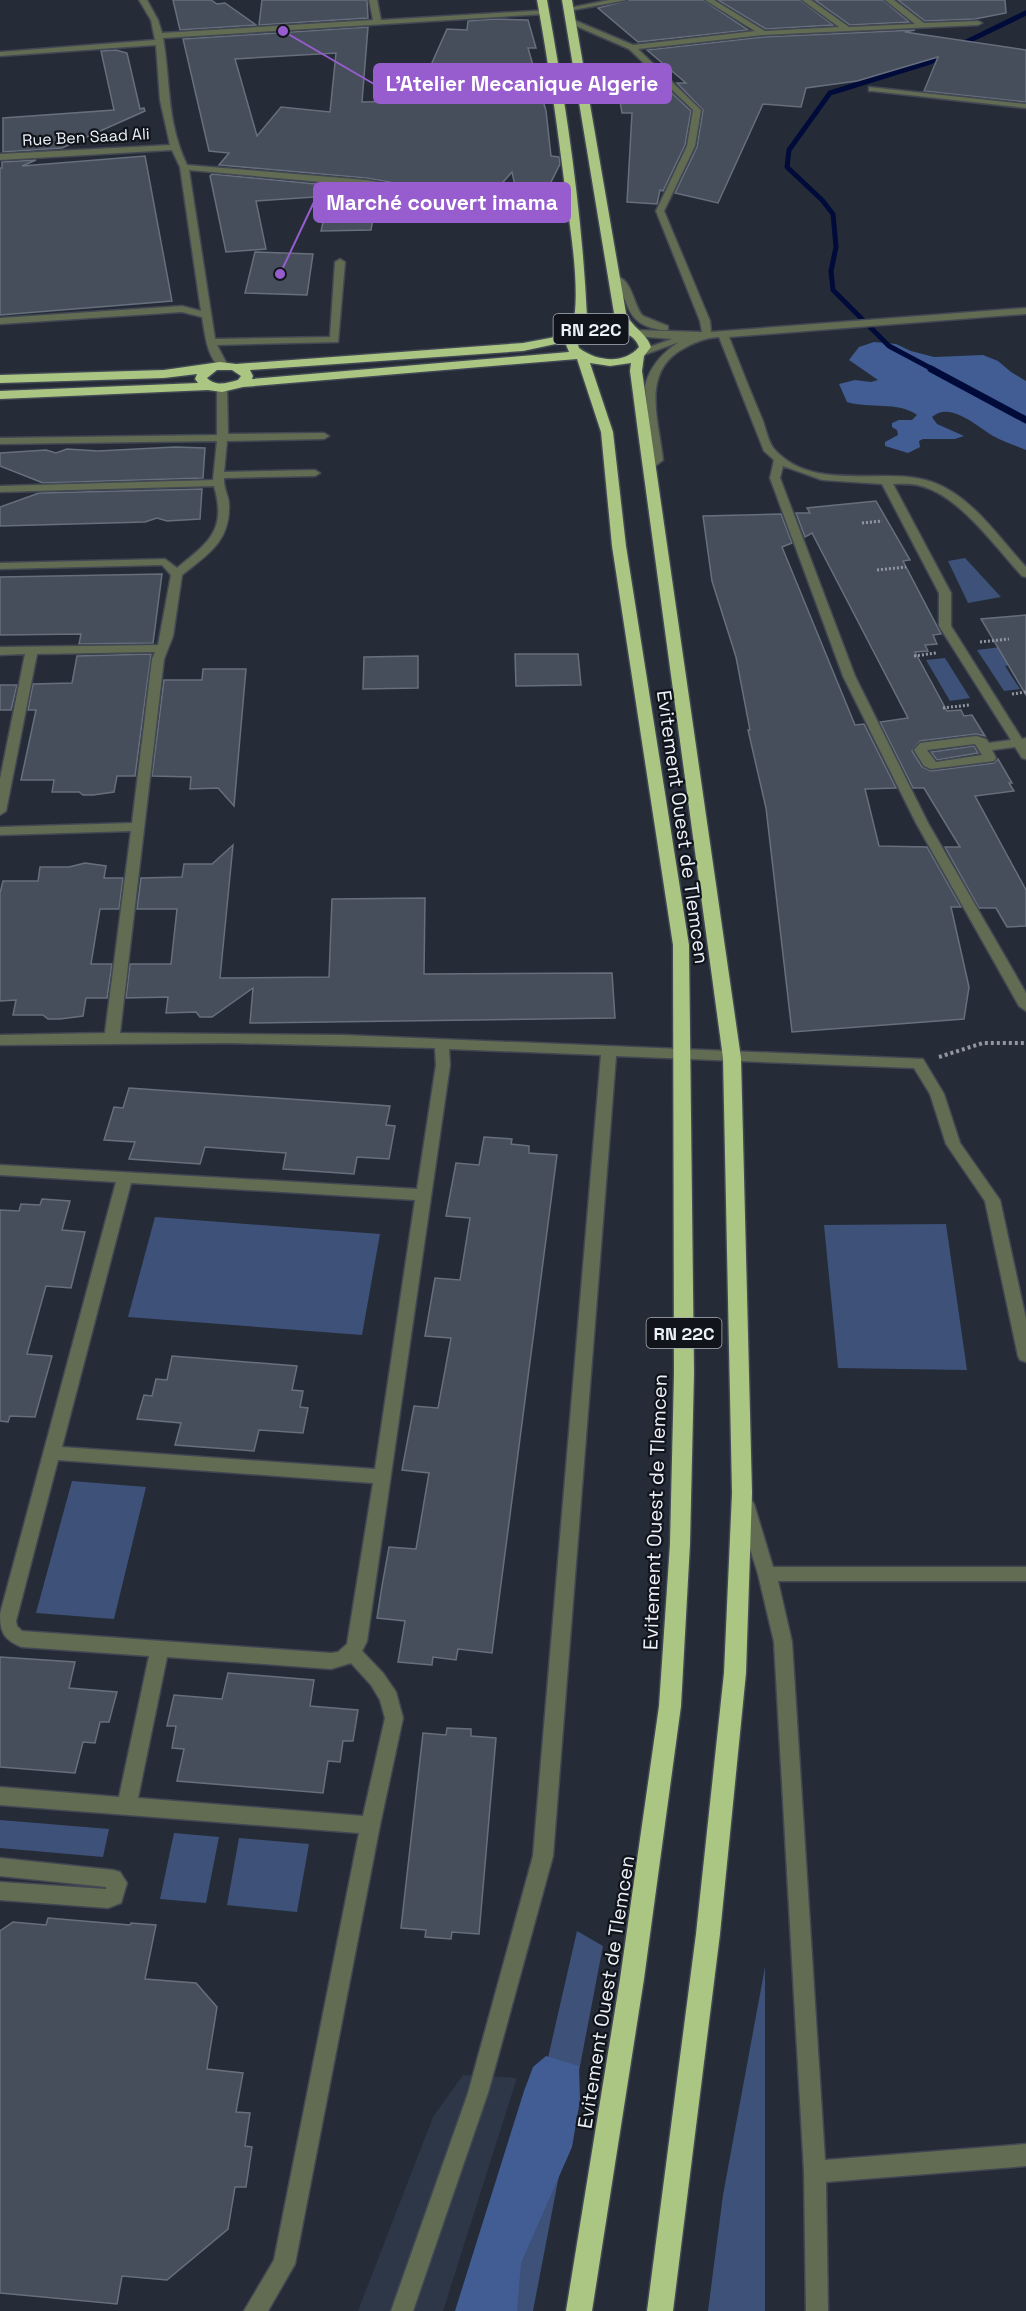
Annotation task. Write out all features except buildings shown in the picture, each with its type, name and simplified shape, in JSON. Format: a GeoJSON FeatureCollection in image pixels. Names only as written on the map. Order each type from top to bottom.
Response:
{"type":"FeatureCollection","features":[{"type":"Feature","properties":{"kind":"highway","name":"Evitement Ouest de Tlemcen"},"geometry":{"type":"LineString","coordinates":[[542,0],[578,244],[581,312],[571,346],[581,356],[608,432],[620,546],[681,945],[683,1384],[680,1544],[669,1706],[632,1979],[579,2311]]}},
{"type":"Feature","properties":{"kind":"highway","name":"Evitement Ouest de Tlemcen"},"geometry":{"type":"LineString","coordinates":[[568,4],[620,313],[624,323],[645,343],[640,354],[637,379],[732,1058],[742,1493],[734,1685],[708,1934],[660,2311]]}},
{"type":"Feature","properties":{"kind":"highway","name":"RN 22C"},"geometry":{"type":"LineString","coordinates":[[576,335],[591,329],[607,327],[633,332]]}},
{"type":"Feature","properties":{"kind":"highway"},"geometry":{"type":"LineString","coordinates":[[0,379],[164,374],[223,366],[237,367],[523,347],[576,335]]}},
{"type":"Feature","properties":{"kind":"highway","name":"RN 22C"},"geometry":{"type":"LineString","coordinates":[[581,356],[598,361],[616,362],[640,354]]}},
{"type":"Feature","properties":{"kind":"highway"},"geometry":{"type":"LineString","coordinates":[[0,395],[208,386],[222,388],[243,383],[581,356]]}},
{"type":"Feature","properties":{"kind":"highway"},"geometry":{"type":"LineString","coordinates":[[237,367],[246,372],[247,376],[243,383]]}},
{"type":"Feature","properties":{"kind":"highway"},"geometry":{"type":"LineString","coordinates":[[208,386],[201,379],[204,372],[209,369]]}},
{"type":"Feature","properties":{"kind":"street"},"geometry":{"type":"LineString","coordinates":[[143,0],[148,6],[159,39],[164,93],[173,147],[184,167],[211,342],[223,366]]}},
{"type":"Feature","properties":{"kind":"street"},"geometry":{"type":"LineString","coordinates":[[373,0],[377,22]]}},
{"type":"Feature","properties":{"kind":"street"},"geometry":{"type":"LineString","coordinates":[[568,4],[623,0]]}},
{"type":"Feature","properties":{"kind":"street"},"geometry":{"type":"LineString","coordinates":[[709,0],[763,33]]}},
{"type":"Feature","properties":{"kind":"street"},"geometry":{"type":"LineString","coordinates":[[806,0],[847,29]]}},
{"type":"Feature","properties":{"kind":"street"},"geometry":{"type":"LineString","coordinates":[[889,0],[923,26]]}},
{"type":"Feature","properties":{"kind":"street"},"geometry":{"type":"LineString","coordinates":[[0,54],[377,22],[545,12]]}},
{"type":"Feature","properties":{"kind":"street"},"geometry":{"type":"LineString","coordinates":[[571,22],[632,47],[697,110],[691,146],[660,211],[705,321],[707,335]]}},
{"type":"Feature","properties":{"kind":"street"},"geometry":{"type":"LineString","coordinates":[[632,47],[763,33],[978,23]]}},
{"type":"Feature","properties":{"kind":"street"},"geometry":{"type":"LineString","coordinates":[[873,89],[1026,106]]}},
{"type":"Feature","properties":{"kind":"street","name":"Rue Ben Saad Ali"},"geometry":{"type":"LineString","coordinates":[[0,157],[173,147]]}},
{"type":"Feature","properties":{"kind":"street"},"geometry":{"type":"LineString","coordinates":[[184,167],[366,183],[573,219]]}},
{"type":"Feature","properties":{"kind":"street"},"geometry":{"type":"LineString","coordinates":[[211,342],[335,340],[340,262]]}},
{"type":"Feature","properties":{"kind":"street"},"geometry":{"type":"LineString","coordinates":[[614,278],[628,290],[633,312],[638,320],[659,327],[707,335]]}},
{"type":"Feature","properties":{"kind":"street"},"geometry":{"type":"LineString","coordinates":[[0,321],[182,309],[206,315]]}},
{"type":"Feature","properties":{"kind":"street"},"geometry":{"type":"LineString","coordinates":[[633,332],[707,335],[1026,311]]}},
{"type":"Feature","properties":{"kind":"street"},"geometry":{"type":"LineString","coordinates":[[723,334],[769,451],[779,460],[793,468],[828,478],[922,482],[944,491],[959,503],[1026,574]]}},
{"type":"Feature","properties":{"kind":"street"},"geometry":{"type":"LineString","coordinates":[[640,354],[669,342],[707,335]]}},
{"type":"Feature","properties":{"kind":"street"},"geometry":{"type":"LineString","coordinates":[[649,468],[658,460],[650,386],[651,375],[669,353],[707,335]]}},
{"type":"Feature","properties":{"kind":"street"},"geometry":{"type":"LineString","coordinates":[[112,1036],[158,659],[167,636],[177,574],[211,546],[222,529],[224,503],[219,479],[223,437],[222,388]]}},
{"type":"Feature","properties":{"kind":"street"},"geometry":{"type":"LineString","coordinates":[[0,441],[324,436]]}},
{"type":"Feature","properties":{"kind":"street"},"geometry":{"type":"LineString","coordinates":[[779,460],[775,478],[849,676],[922,823],[1026,1006]]}},
{"type":"Feature","properties":{"kind":"street"},"geometry":{"type":"LineString","coordinates":[[0,489],[315,473]]}},
{"type":"Feature","properties":{"kind":"street"},"geometry":{"type":"LineString","coordinates":[[886,481],[947,598],[943,618],[945,626],[1022,743],[1026,755]]}},
{"type":"Feature","properties":{"kind":"street"},"geometry":{"type":"LineString","coordinates":[[0,566],[165,562],[196,559]]}},
{"type":"Feature","properties":{"kind":"street"},"geometry":{"type":"LineString","coordinates":[[165,562],[177,574]]}},
{"type":"Feature","properties":{"kind":"street"},"geometry":{"type":"LineString","coordinates":[[0,651],[162,648]]}},
{"type":"Feature","properties":{"kind":"street"},"geometry":{"type":"LineString","coordinates":[[0,811],[32,651]]}},
{"type":"Feature","properties":{"kind":"street"},"geometry":{"type":"LineString","coordinates":[[976,740],[982,742],[985,747],[990,756],[988,759],[935,766],[928,764],[920,750],[924,746],[976,740]]}},
{"type":"Feature","properties":{"kind":"street"},"geometry":{"type":"LineString","coordinates":[[985,747],[1022,743]]}},
{"type":"Feature","properties":{"kind":"street"},"geometry":{"type":"LineString","coordinates":[[0,831],[137,828]]}},
{"type":"Feature","properties":{"kind":"street"},"geometry":{"type":"LineString","coordinates":[[0,1040],[112,1036],[442,1044],[681,1056],[918,1063],[937,1094],[953,1144],[992,1200],[1026,1356]]}},
{"type":"Feature","properties":{"kind":"street"},"geometry":{"type":"LineString","coordinates":[[125,1178],[6,1621],[8,1629],[22,1640],[342,1660],[353,1653],[358,1641],[442,1065],[442,1044]]}},
{"type":"Feature","properties":{"kind":"street"},"geometry":{"type":"LineString","coordinates":[[402,2311],[478,2093],[543,1856],[609,1051]]}},
{"type":"Feature","properties":{"kind":"street"},"geometry":{"type":"LineString","coordinates":[[0,1170],[423,1195]]}},
{"type":"Feature","properties":{"kind":"street"},"geometry":{"type":"LineString","coordinates":[[51,1453],[383,1477]]}},
{"type":"Feature","properties":{"kind":"street"},"geometry":{"type":"LineString","coordinates":[[742,1493],[767,1574],[783,1642],[815,2172],[817,2311]]}},
{"type":"Feature","properties":{"kind":"street"},"geometry":{"type":"LineString","coordinates":[[767,1574],[1026,1574]]}},
{"type":"Feature","properties":{"kind":"street"},"geometry":{"type":"LineString","coordinates":[[127,1806],[160,1649]]}},
{"type":"Feature","properties":{"kind":"street"},"geometry":{"type":"LineString","coordinates":[[255,2311],[284,2264],[370,1825],[394,1718],[389,1698],[353,1653]]}},
{"type":"Feature","properties":{"kind":"street"},"geometry":{"type":"LineString","coordinates":[[0,1796],[370,1825]]}},
{"type":"Feature","properties":{"kind":"street"},"geometry":{"type":"LineString","coordinates":[[0,1867],[113,1879],[117,1883],[114,1896],[108,1899],[0,1891]]}},
{"type":"Feature","properties":{"kind":"street"},"geometry":{"type":"LineString","coordinates":[[815,2172],[1026,2155]]}},
{"type":"Feature","properties":{"kind":"path"},"geometry":{"type":"LineString","coordinates":[[877,570],[930,565]]}},
{"type":"Feature","properties":{"kind":"path"},"geometry":{"type":"LineString","coordinates":[[918,1063],[983,1043],[1026,1043]]}},
{"type":"Feature","properties":{"kind":"shaded area"},"geometry":{"type":"Polygon","coordinates":[[[874,342],[896,344],[934,357],[983,355],[998,361],[1026,381],[1026,450],[995,437],[956,413],[947,412],[932,417],[937,424],[964,436],[955,439],[923,439],[919,441],[920,447],[908,453],[885,446],[885,442],[898,435],[892,423],[899,420],[912,420],[917,415],[901,408],[847,402],[839,384],[855,380],[871,382],[878,380],[849,360],[859,347],[874,342]]]}},
{"type":"Feature","properties":{"kind":"shaded area"},"geometry":{"type":"Polygon","coordinates":[[[965,558],[1001,597],[968,603],[948,561],[965,558]]]}},
{"type":"Feature","properties":{"kind":"shaded area"},"geometry":{"type":"Polygon","coordinates":[[[1001,647],[1013,665],[1005,666],[1020,689],[1004,691],[977,650],[1001,647]]]}},
{"type":"Feature","properties":{"kind":"shaded area"},"geometry":{"type":"Polygon","coordinates":[[[945,658],[970,698],[950,701],[926,660],[945,658]]]}},
{"type":"Feature","properties":{"kind":"shaded area"},"geometry":{"type":"Polygon","coordinates":[[[155,1217],[380,1234],[362,1335],[128,1317],[155,1217]]]}},
{"type":"Feature","properties":{"kind":"shaded area"},"geometry":{"type":"Polygon","coordinates":[[[946,1224],[967,1370],[838,1368],[824,1225],[946,1224]]]}},
{"type":"Feature","properties":{"kind":"shaded area"},"geometry":{"type":"Polygon","coordinates":[[[72,1481],[146,1487],[114,1619],[36,1613],[72,1481]]]}},
{"type":"Feature","properties":{"kind":"shaded area"},"geometry":{"type":"Polygon","coordinates":[[[0,1820],[109,1829],[103,1857],[0,1848],[0,1820]]]}},
{"type":"Feature","properties":{"kind":"shaded area"},"geometry":{"type":"Polygon","coordinates":[[[174,1833],[219,1837],[206,1903],[160,1899],[174,1833]]]}},
{"type":"Feature","properties":{"kind":"shaded area"},"geometry":{"type":"Polygon","coordinates":[[[239,1838],[309,1844],[297,1912],[227,1905],[239,1838]]]}},
{"type":"Feature","properties":{"kind":"shaded area"},"geometry":{"type":"Polygon","coordinates":[[[577,1931],[603,1946],[533,2311],[469,2311],[531,2132],[577,1931]]]}},
{"type":"Feature","properties":{"kind":"shaded area"},"geometry":{"type":"Polygon","coordinates":[[[765,1967],[765,2311],[708,2311],[723,2195],[765,1967]]]}},
{"type":"Feature","properties":{"kind":"shaded area"},"geometry":{"type":"Polygon","coordinates":[[[546,2056],[579,2066],[580,2100],[572,2147],[521,2263],[517,2311],[455,2311],[524,2091],[533,2067],[546,2056]]]}},
{"type":"Feature","properties":{"kind":"shaded area"},"geometry":{"type":"Polygon","coordinates":[[[463,2075],[517,2078],[443,2311],[358,2311],[433,2117],[463,2075]]]}},
{"type":"Feature","properties":{"kind":"waterway"},"geometry":{"type":"LineString","coordinates":[[958,46],[1026,13]]}},
{"type":"Feature","properties":{"kind":"waterway"},"geometry":{"type":"LineString","coordinates":[[934,370],[889,346],[833,290],[831,271],[836,247],[833,214],[822,200],[787,167],[789,150],[830,93],[930,62],[946,53]]}},
{"type":"Feature","properties":{"kind":"waterway"},"geometry":{"type":"LineString","coordinates":[[931,369],[1026,420]]}},
{"type":"Feature","properties":{"kind":"place","name":"L'Atelier Mecanique Algerie"},"geometry":{"type":"Point","coordinates":[283,31]}},
{"type":"Feature","properties":{"kind":"place","name":"Marché couvert imama"},"geometry":{"type":"Point","coordinates":[280,274]}}]}
